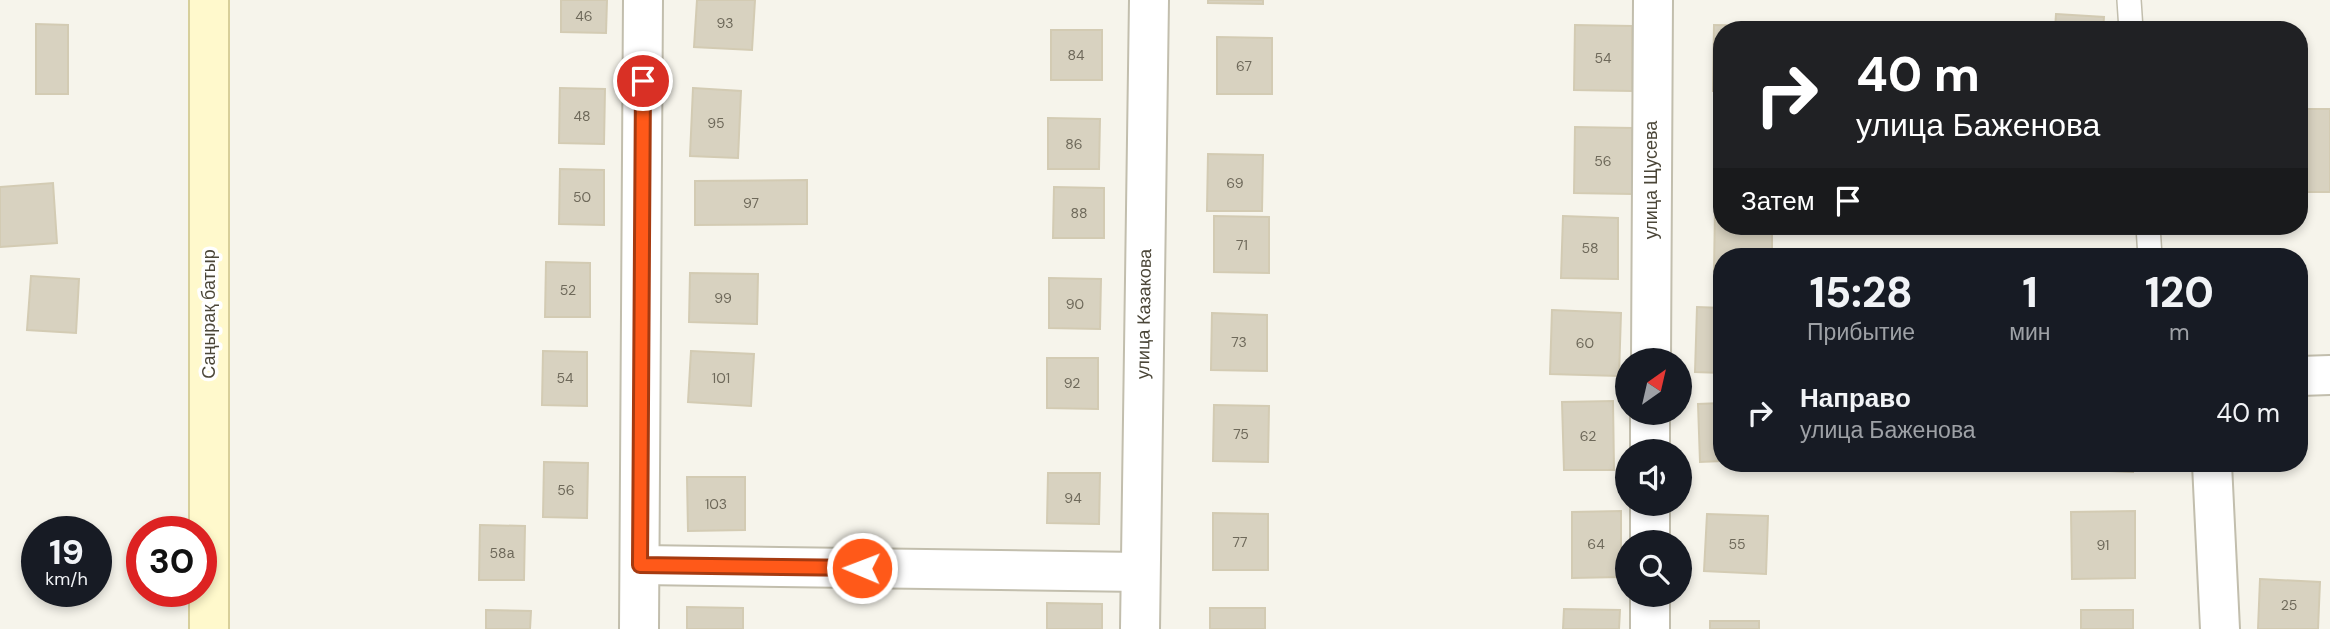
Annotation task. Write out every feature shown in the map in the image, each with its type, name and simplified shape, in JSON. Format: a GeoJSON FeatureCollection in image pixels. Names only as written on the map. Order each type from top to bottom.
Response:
{"type":"FeatureCollection","features":[{"type":"Feature","properties":{"kind":"street","name":"Саңырақ батыр"},"geometry":{"type":"LineString","coordinates":[[208,629],[209,0]]}},
{"type":"Feature","properties":{"kind":"street"},"geometry":{"type":"LineString","coordinates":[[639,629],[643,0]]}},
{"type":"Feature","properties":{"kind":"street","name":"улица Казакова"},"geometry":{"type":"LineString","coordinates":[[1140,629],[1149,0]]}},
{"type":"Feature","properties":{"kind":"street","name":"улица Щусева"},"geometry":{"type":"LineString","coordinates":[[1651,348],[1653,0]]}},
{"type":"Feature","properties":{"kind":"street"},"geometry":{"type":"LineString","coordinates":[[2308,376],[2330,376]]}},
{"type":"Feature","properties":{"kind":"street"},"geometry":{"type":"LineString","coordinates":[[2212,472],[2220,629]]}},
{"type":"Feature","properties":{"kind":"street"},"geometry":{"type":"LineString","coordinates":[[640,565],[1140,572]]}},
{"type":"Feature","properties":{"kind":"street"},"geometry":{"type":"LineString","coordinates":[[1650,607],[1650,629]]}},
{"type":"Feature","properties":{"kind":"lane"},"geometry":{"type":"LineString","coordinates":[[2129,0],[2130,21]]}},
{"type":"Feature","properties":{"kind":"building"},"geometry":{"type":"Polygon","coordinates":[[[561,0],[607,0],[606,33],[561,32],[561,0]]]}},
{"type":"Feature","properties":{"kind":"building"},"geometry":{"type":"Polygon","coordinates":[[[697,0],[755,0],[752,50],[694,47],[697,0]]]}},
{"type":"Feature","properties":{"kind":"building"},"geometry":{"type":"Polygon","coordinates":[[[1208,0],[1263,0],[1263,4],[1208,3],[1208,0]]]}},
{"type":"Feature","properties":{"kind":"building"},"geometry":{"type":"Polygon","coordinates":[[[2056,14],[2104,17],[2104,21],[2056,21],[2056,14]]]}},
{"type":"Feature","properties":{"kind":"building"},"geometry":{"type":"Polygon","coordinates":[[[36,24],[68,25],[68,94],[36,94],[36,24]]]}},
{"type":"Feature","properties":{"kind":"building"},"geometry":{"type":"Polygon","coordinates":[[[1575,25],[1632,26],[1632,91],[1574,90],[1575,25]]]}},
{"type":"Feature","properties":{"kind":"building"},"geometry":{"type":"Polygon","coordinates":[[[1051,30],[1102,30],[1102,80],[1051,80],[1051,30]]]}},
{"type":"Feature","properties":{"kind":"building"},"geometry":{"type":"Polygon","coordinates":[[[1217,37],[1272,38],[1272,94],[1217,94],[1217,37]]]}},
{"type":"Feature","properties":{"kind":"building"},"geometry":{"type":"Polygon","coordinates":[[[560,88],[605,89],[604,144],[559,143],[560,88]]]}},
{"type":"Feature","properties":{"kind":"building"},"geometry":{"type":"Polygon","coordinates":[[[693,88],[741,91],[738,158],[690,156],[693,88]]]}},
{"type":"Feature","properties":{"kind":"building"},"geometry":{"type":"Polygon","coordinates":[[[2308,109],[2330,109],[2330,192],[2308,192],[2308,109]]]}},
{"type":"Feature","properties":{"kind":"building"},"geometry":{"type":"Polygon","coordinates":[[[1048,118],[1100,119],[1099,169],[1048,169],[1048,118]]]}},
{"type":"Feature","properties":{"kind":"building"},"geometry":{"type":"Polygon","coordinates":[[[1575,127],[1632,128],[1632,194],[1574,193],[1575,127]]]}},
{"type":"Feature","properties":{"kind":"building"},"geometry":{"type":"Polygon","coordinates":[[[1208,154],[1263,155],[1262,211],[1207,211],[1208,154]]]}},
{"type":"Feature","properties":{"kind":"building"},"geometry":{"type":"Polygon","coordinates":[[[560,169],[604,170],[604,225],[559,224],[560,169]]]}},
{"type":"Feature","properties":{"kind":"building"},"geometry":{"type":"Polygon","coordinates":[[[807,180],[807,224],[695,225],[695,181],[807,180]]]}},
{"type":"Feature","properties":{"kind":"building"},"geometry":{"type":"Polygon","coordinates":[[[53,183],[57,243],[0,247],[0,187],[53,183]]]}},
{"type":"Feature","properties":{"kind":"building"},"geometry":{"type":"Polygon","coordinates":[[[1054,187],[1104,188],[1104,238],[1053,238],[1054,187]]]}},
{"type":"Feature","properties":{"kind":"building"},"geometry":{"type":"Polygon","coordinates":[[[1214,216],[1269,217],[1269,273],[1214,272],[1214,216]]]}},
{"type":"Feature","properties":{"kind":"building"},"geometry":{"type":"Polygon","coordinates":[[[1563,216],[1618,218],[1618,279],[1561,278],[1563,216]]]}},
{"type":"Feature","properties":{"kind":"building"},"geometry":{"type":"Polygon","coordinates":[[[1715,235],[1772,235],[1772,248],[1714,248],[1715,235]]]}},
{"type":"Feature","properties":{"kind":"building"},"geometry":{"type":"Polygon","coordinates":[[[546,262],[590,263],[590,317],[545,317],[546,262]]]}},
{"type":"Feature","properties":{"kind":"building"},"geometry":{"type":"Polygon","coordinates":[[[690,273],[758,274],[757,324],[689,322],[690,273]]]}},
{"type":"Feature","properties":{"kind":"building"},"geometry":{"type":"Polygon","coordinates":[[[31,276],[79,279],[76,333],[27,330],[31,276]]]}},
{"type":"Feature","properties":{"kind":"building"},"geometry":{"type":"Polygon","coordinates":[[[1049,278],[1101,279],[1100,329],[1049,328],[1049,278]]]}},
{"type":"Feature","properties":{"kind":"building"},"geometry":{"type":"Polygon","coordinates":[[[1697,307],[1713,308],[1713,373],[1695,372],[1697,307]]]}},
{"type":"Feature","properties":{"kind":"building"},"geometry":{"type":"Polygon","coordinates":[[[1552,310],[1621,313],[1620,348],[1615,348],[1615,376],[1550,374],[1552,310]]]}},
{"type":"Feature","properties":{"kind":"building"},"geometry":{"type":"Polygon","coordinates":[[[1212,313],[1267,315],[1267,371],[1211,370],[1212,313]]]}},
{"type":"Feature","properties":{"kind":"building"},"geometry":{"type":"Polygon","coordinates":[[[543,351],[587,352],[587,406],[542,405],[543,351]]]}},
{"type":"Feature","properties":{"kind":"building"},"geometry":{"type":"Polygon","coordinates":[[[691,351],[754,354],[751,406],[688,402],[691,351]]]}},
{"type":"Feature","properties":{"kind":"building"},"geometry":{"type":"Polygon","coordinates":[[[1047,358],[1098,358],[1098,409],[1047,408],[1047,358]]]}},
{"type":"Feature","properties":{"kind":"building"},"geometry":{"type":"Polygon","coordinates":[[[1613,401],[1614,470],[1564,470],[1562,402],[1613,401]]]}},
{"type":"Feature","properties":{"kind":"building"},"geometry":{"type":"Polygon","coordinates":[[[1713,403],[1713,461],[1700,462],[1698,404],[1713,403]]]}},
{"type":"Feature","properties":{"kind":"building"},"geometry":{"type":"Polygon","coordinates":[[[1214,405],[1269,406],[1268,462],[1213,461],[1214,405]]]}},
{"type":"Feature","properties":{"kind":"building"},"geometry":{"type":"Polygon","coordinates":[[[544,462],[588,463],[587,518],[543,517],[544,462]]]}},
{"type":"Feature","properties":{"kind":"building"},"geometry":{"type":"Polygon","coordinates":[[[1048,473],[1100,473],[1099,524],[1047,523],[1048,473]]]}},
{"type":"Feature","properties":{"kind":"building"},"geometry":{"type":"Polygon","coordinates":[[[687,477],[745,477],[745,530],[688,531],[687,477]]]}},
{"type":"Feature","properties":{"kind":"building"},"geometry":{"type":"Polygon","coordinates":[[[1615,511],[1615,516],[1621,516],[1621,530],[1615,530],[1615,577],[1572,578],[1572,512],[1615,511]]]}},
{"type":"Feature","properties":{"kind":"building"},"geometry":{"type":"Polygon","coordinates":[[[2135,511],[2135,578],[2072,579],[2071,512],[2135,511]]]}},
{"type":"Feature","properties":{"kind":"building"},"geometry":{"type":"Polygon","coordinates":[[[1213,513],[1268,514],[1268,570],[1213,570],[1213,513]]]}},
{"type":"Feature","properties":{"kind":"building"},"geometry":{"type":"Polygon","coordinates":[[[1707,514],[1768,516],[1766,574],[1704,571],[1707,514]]]}},
{"type":"Feature","properties":{"kind":"building"},"geometry":{"type":"Polygon","coordinates":[[[480,525],[525,526],[524,580],[479,580],[480,525]]]}},
{"type":"Feature","properties":{"kind":"building"},"geometry":{"type":"Polygon","coordinates":[[[2260,579],[2320,582],[2318,629],[2258,629],[2260,579]]]}},
{"type":"Feature","properties":{"kind":"building"},"geometry":{"type":"Polygon","coordinates":[[[1047,603],[1102,604],[1102,629],[1047,629],[1047,603]]]}},
{"type":"Feature","properties":{"kind":"building"},"geometry":{"type":"Polygon","coordinates":[[[687,607],[743,608],[743,629],[687,629],[687,607]]]}},
{"type":"Feature","properties":{"kind":"building"},"geometry":{"type":"Polygon","coordinates":[[[1210,608],[1265,608],[1265,629],[1210,629],[1210,608]]]}},
{"type":"Feature","properties":{"kind":"building"},"geometry":{"type":"Polygon","coordinates":[[[1564,609],[1620,610],[1619,629],[1563,629],[1564,609]]]}},
{"type":"Feature","properties":{"kind":"building"},"geometry":{"type":"Polygon","coordinates":[[[486,610],[531,611],[530,629],[486,629],[486,610]]]}},
{"type":"Feature","properties":{"kind":"building"},"geometry":{"type":"Polygon","coordinates":[[[2081,610],[2133,610],[2133,629],[2081,629],[2081,610]]]}},
{"type":"Feature","properties":{"kind":"building"},"geometry":{"type":"Polygon","coordinates":[[[1710,621],[1759,621],[1759,629],[1710,629],[1710,621]]]}},
{"type":"Feature","properties":{"kind":"route"},"geometry":{"type":"LineString","coordinates":[[643,81],[640,565],[862,568]]}}]}
